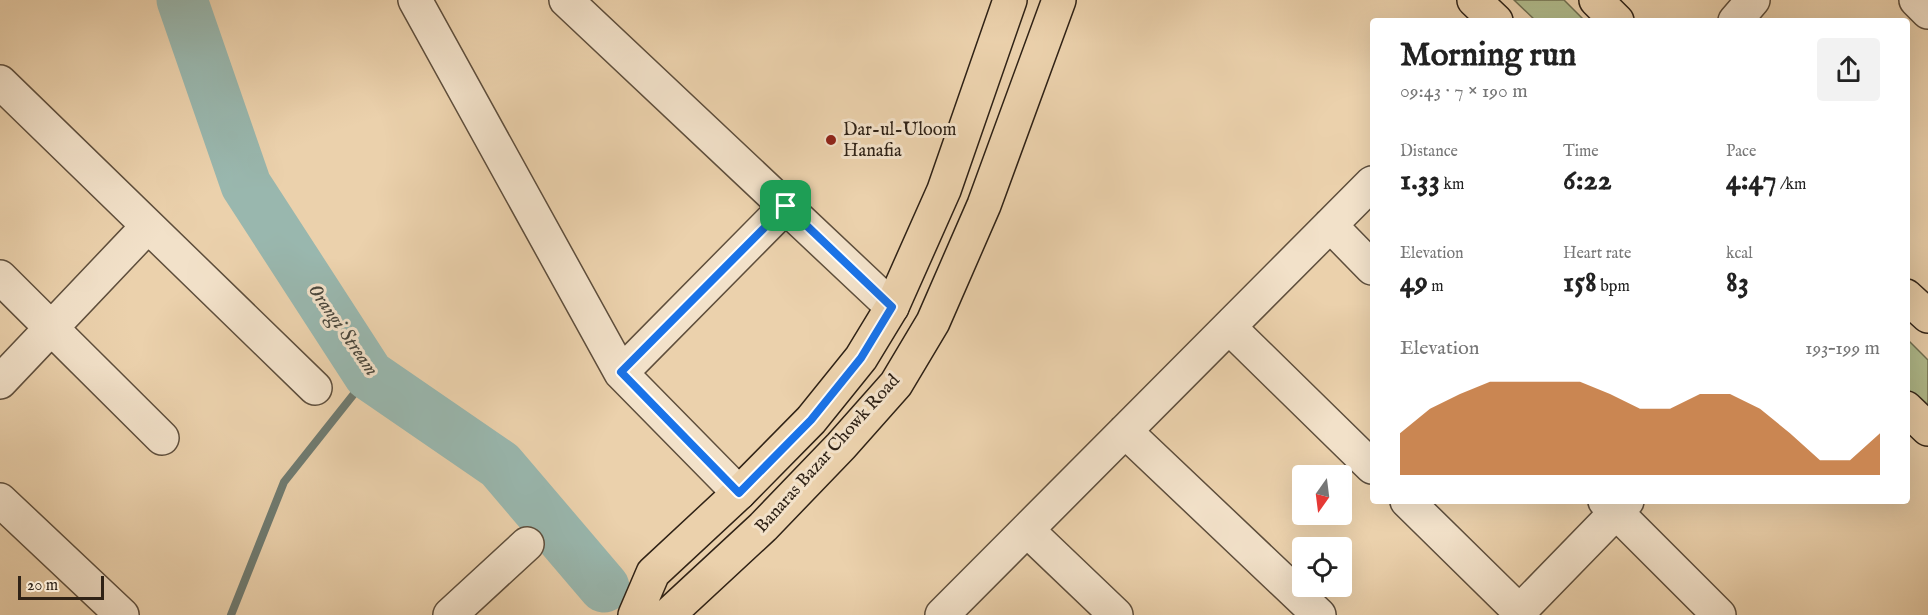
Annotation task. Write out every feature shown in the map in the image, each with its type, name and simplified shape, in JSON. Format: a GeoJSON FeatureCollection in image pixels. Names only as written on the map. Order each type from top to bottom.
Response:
{"type":"FeatureCollection","features":[{"type":"Feature","properties":{"kind":"main road","name":"Banaras Bazar Chowk Road"},"geometry":{"type":"LineString","coordinates":[[635,615],[653,573],[739,493],[811,420],[861,358],[892,307],[944,190],[1010,0]]}},
{"type":"Feature","properties":{"kind":"main road","name":"Banaras Bazar Chowk Road"},"geometry":{"type":"LineString","coordinates":[[668,615],[763,527],[841,446],[896,384],[933,322],[984,205],[1059,0]]}},
{"type":"Feature","properties":{"kind":"main road"},"geometry":{"type":"LineString","coordinates":[[1474,0],[1493,18]]}},
{"type":"Feature","properties":{"kind":"main road"},"geometry":{"type":"LineString","coordinates":[[1596,0],[1614,18]]}},
{"type":"Feature","properties":{"kind":"main road"},"geometry":{"type":"LineString","coordinates":[[1910,300],[1928,316]]}},
{"type":"Feature","properties":{"kind":"main road"},"geometry":{"type":"LineString","coordinates":[[1910,412],[1928,429]]}},
{"type":"Feature","properties":{"kind":"street"},"geometry":{"type":"LineString","coordinates":[[415,0],[621,372],[739,493]]}},
{"type":"Feature","properties":{"kind":"street"},"geometry":{"type":"LineString","coordinates":[[566,0],[892,307]]}},
{"type":"Feature","properties":{"kind":"street"},"geometry":{"type":"LineString","coordinates":[[1738,18],[1753,0]]}},
{"type":"Feature","properties":{"kind":"street"},"geometry":{"type":"LineString","coordinates":[[1916,0],[1928,12]]}},
{"type":"Feature","properties":{"kind":"street"},"geometry":{"type":"LineString","coordinates":[[0,82],[315,388]]}},
{"type":"Feature","properties":{"kind":"street"},"geometry":{"type":"LineString","coordinates":[[942,615],[1370,185]]}},
{"type":"Feature","properties":{"kind":"street"},"geometry":{"type":"LineString","coordinates":[[621,372],[786,206]]}},
{"type":"Feature","properties":{"kind":"street"},"geometry":{"type":"LineString","coordinates":[[1330,225],[1370,266]]}},
{"type":"Feature","properties":{"kind":"street"},"geometry":{"type":"LineString","coordinates":[[0,382],[148,226]]}},
{"type":"Feature","properties":{"kind":"street"},"geometry":{"type":"LineString","coordinates":[[0,277],[162,438]]}},
{"type":"Feature","properties":{"kind":"street"},"geometry":{"type":"LineString","coordinates":[[1229,327],[1370,465]]}},
{"type":"Feature","properties":{"kind":"street"},"geometry":{"type":"LineString","coordinates":[[1125,431],[1318,615]]}},
{"type":"Feature","properties":{"kind":"street"},"geometry":{"type":"LineString","coordinates":[[0,500],[122,615]]}},
{"type":"Feature","properties":{"kind":"street"},"geometry":{"type":"LineString","coordinates":[[1410,504],[1519,614],[1616,505],[1719,615]]}},
{"type":"Feature","properties":{"kind":"street"},"geometry":{"type":"LineString","coordinates":[[1027,530],[1116,615]]}},
{"type":"Feature","properties":{"kind":"street"},"geometry":{"type":"LineString","coordinates":[[450,615],[527,544]]}},
{"type":"Feature","properties":{"kind":"green space"},"geometry":{"type":"Polygon","coordinates":[[[1514,0],[1564,0],[1582,18],[1533,18],[1514,0]]]}},
{"type":"Feature","properties":{"kind":"green space"},"geometry":{"type":"Polygon","coordinates":[[[1910,342],[1928,360],[1928,412],[1910,394],[1910,342]]]}},
{"type":"Feature","properties":{"kind":"waterway","name":"Orangi Stream"},"geometry":{"type":"LineString","coordinates":[[182,0],[246,185],[369,375],[500,465],[604,587]]}},
{"type":"Feature","properties":{"kind":"waterway"},"geometry":{"type":"LineString","coordinates":[[231,615],[284,482],[369,375]]}},
{"type":"Feature","properties":{"kind":"place","name":"Dar-ul-Uloom Hanafia"},"geometry":{"type":"Point","coordinates":[831,140]}},
{"type":"Feature","properties":{"kind":"route"},"geometry":{"type":"LineString","coordinates":[[786,206],[892,307],[861,358],[811,420],[739,493],[621,372],[786,206]]}}]}
